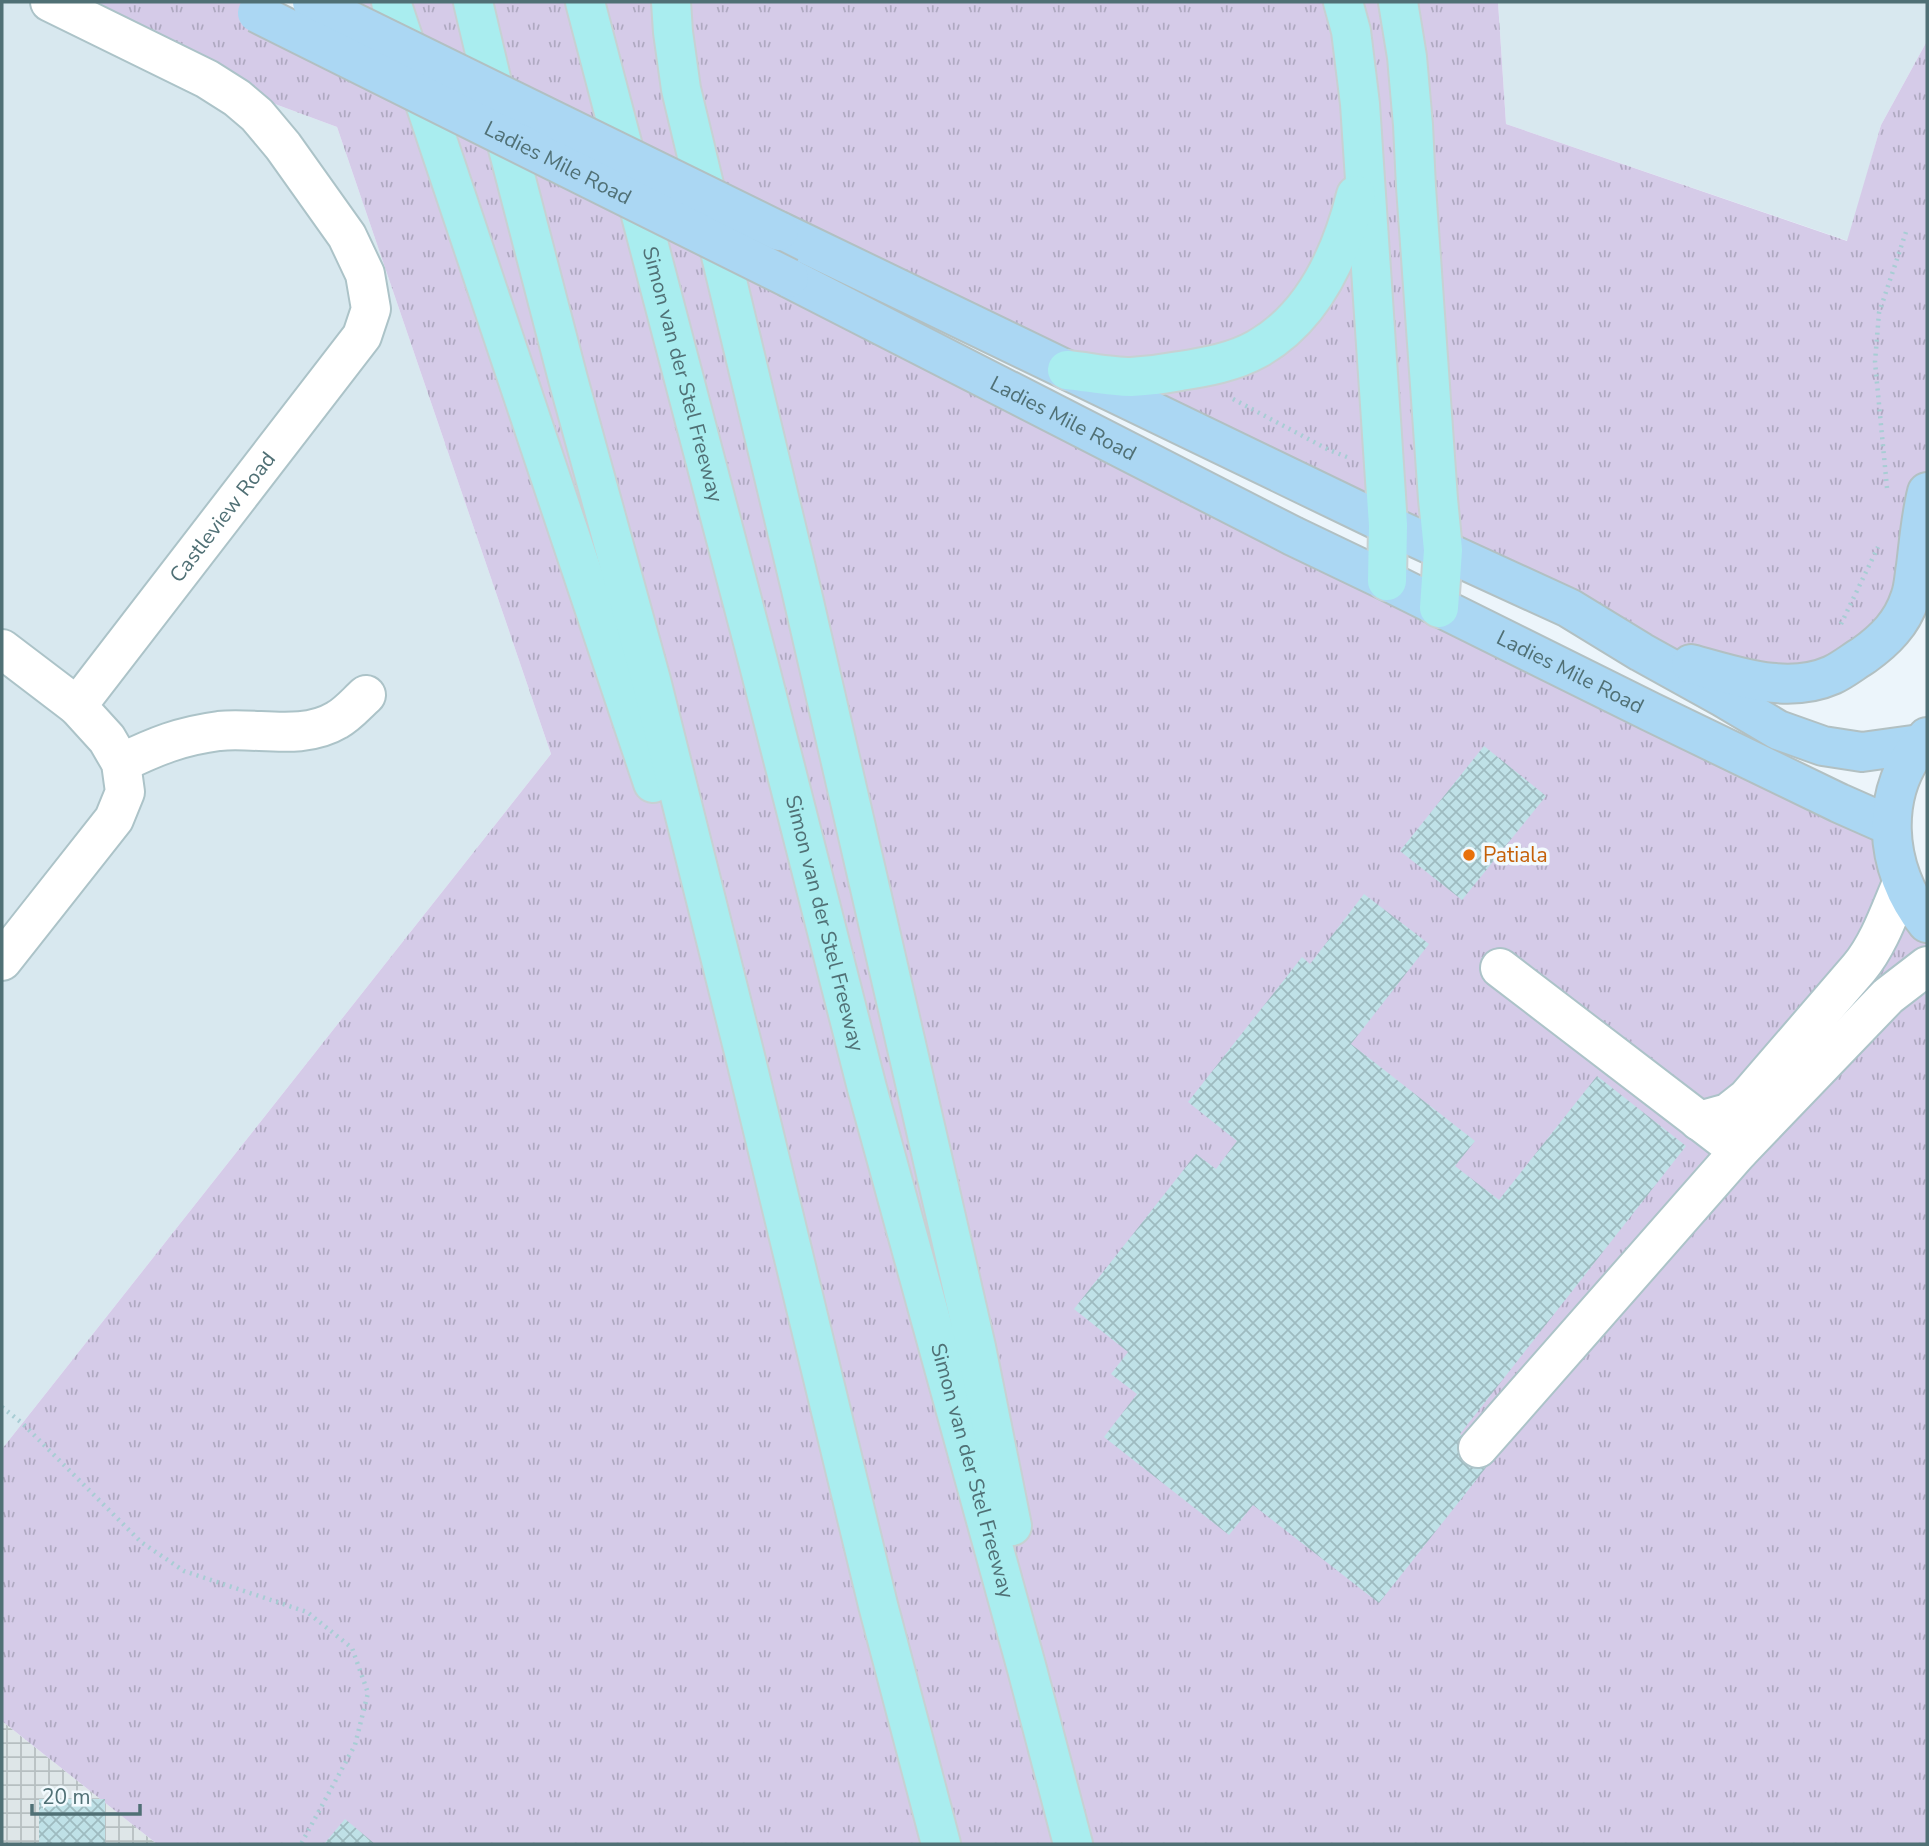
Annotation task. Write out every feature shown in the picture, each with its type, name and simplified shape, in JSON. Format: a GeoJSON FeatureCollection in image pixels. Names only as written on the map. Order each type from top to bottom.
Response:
{"type":"FeatureCollection","features":[{"type":"Feature","properties":{"kind":"highway"},"geometry":{"type":"LineString","coordinates":[[391,2],[746,1060]]}},
{"type":"Feature","properties":{"kind":"highway"},"geometry":{"type":"LineString","coordinates":[[473,2],[561,353],[651,680],[878,1605],[941,1844]]}},
{"type":"Feature","properties":{"kind":"highway","name":"Simon van der Stel Freeway"},"geometry":{"type":"LineString","coordinates":[[585,2],[755,648],[867,1088],[1073,1844]]}},
{"type":"Feature","properties":{"kind":"highway"},"geometry":{"type":"LineString","coordinates":[[671,2],[681,89],[801,589],[976,1347],[1018,1560],[1027,1669]]}},
{"type":"Feature","properties":{"kind":"highway"},"geometry":{"type":"LineString","coordinates":[[1343,2],[1350,31],[1360,104],[1388,525],[1387,581]]}},
{"type":"Feature","properties":{"kind":"highway"},"geometry":{"type":"LineString","coordinates":[[1398,2],[1407,57],[1413,125],[1419,241],[1443,550],[1439,608]]}},
{"type":"Feature","properties":{"kind":"highway"},"geometry":{"type":"LineString","coordinates":[[1067,370],[1130,377],[1170,373],[1237,358],[1269,341],[1298,316],[1329,272],[1351,215],[1364,166]]}},
{"type":"Feature","properties":{"kind":"main road","name":"Ladies Mile Road"},"geometry":{"type":"LineString","coordinates":[[312,2],[1388,525],[1569,608],[1778,730],[1824,746],[1862,752],[1924,740]]}},
{"type":"Feature","properties":{"kind":"main road","name":"Ladies Mile Road"},"geometry":{"type":"LineString","coordinates":[[248,8],[789,278],[1293,536],[1891,826]]}},
{"type":"Feature","properties":{"kind":"main road"},"geometry":{"type":"LineString","coordinates":[[1641,652],[1768,684],[1819,680],[1835,674],[1874,648],[1902,619],[1911,596],[1927,492]]}},
{"type":"Feature","properties":{"kind":"main road"},"geometry":{"type":"LineString","coordinates":[[1924,740],[1905,769],[1895,797],[1891,826],[1893,855],[1902,883],[1915,908],[1927,923]]}},
{"type":"Feature","properties":{"kind":"street","name":"Castleview Road"},"geometry":{"type":"LineString","coordinates":[[50,2],[207,79],[237,98],[257,115],[347,236],[365,274],[371,309],[362,336],[77,706]]}},
{"type":"Feature","properties":{"kind":"street"},"geometry":{"type":"LineString","coordinates":[[2,649],[77,706],[107,738],[121,764],[125,792],[114,820],[2,961]]}},
{"type":"Feature","properties":{"kind":"street"},"geometry":{"type":"LineString","coordinates":[[121,764],[155,746],[188,736],[222,731],[314,730],[339,720],[366,695]]}},
{"type":"Feature","properties":{"kind":"street"},"geometry":{"type":"LineString","coordinates":[[1699,1121],[1728,1113],[1747,1098],[1865,961],[1902,883]]}},
{"type":"Feature","properties":{"kind":"street"},"geometry":{"type":"LineString","coordinates":[[1478,1448],[1739,1151],[1888,996],[1927,966]]}},
{"type":"Feature","properties":{"kind":"street"},"geometry":{"type":"LineString","coordinates":[[1500,968],[1739,1151]]}},
{"type":"Feature","properties":{"kind":"path"},"geometry":{"type":"LineString","coordinates":[[1888,494],[1875,362],[1878,313],[1906,232]]}},
{"type":"Feature","properties":{"kind":"path"},"geometry":{"type":"LineString","coordinates":[[1223,393],[1329,450],[1353,459]]}},
{"type":"Feature","properties":{"kind":"path"},"geometry":{"type":"LineString","coordinates":[[1839,628],[1881,542]]}},
{"type":"Feature","properties":{"kind":"path"},"geometry":{"type":"LineString","coordinates":[[2,1407],[22,1423],[141,1542],[184,1571],[307,1612],[352,1648],[368,1693],[355,1745],[301,1844]]}},
{"type":"Feature","properties":{"kind":"shaded area"},"geometry":{"type":"Polygon","coordinates":[[[2,2],[50,2],[207,79],[337,127],[551,754],[2,1449],[2,2]]]}},
{"type":"Feature","properties":{"kind":"shaded area"},"geometry":{"type":"Polygon","coordinates":[[[1498,2],[1927,2],[1927,41],[1881,125],[1848,241],[1506,124],[1498,2]]]}},
{"type":"Feature","properties":{"kind":"shaded area"},"geometry":{"type":"Polygon","coordinates":[[[2,1721],[157,1844],[2,1844],[2,1721]]]}},
{"type":"Feature","properties":{"kind":"green space"},"geometry":{"type":"Polygon","coordinates":[[[50,2],[240,2],[257,13],[1891,826],[1927,923],[1927,1844],[157,1844],[2,1721],[2,1449],[551,754],[337,127],[207,79],[50,2]]]}},
{"type":"Feature","properties":{"kind":"green space"},"geometry":{"type":"Polygon","coordinates":[[[312,2],[1498,2],[1506,124],[1847,241],[1881,125],[1927,41],[1927,492],[1911,596],[1835,674],[1641,652],[312,2]]]}},
{"type":"Feature","properties":{"kind":"building"},"geometry":{"type":"Polygon","coordinates":[[[1484,746],[1546,796],[1462,900],[1400,851],[1484,746]]]}},
{"type":"Feature","properties":{"kind":"building"},"geometry":{"type":"Polygon","coordinates":[[[1364,894],[1429,944],[1351,1044],[1475,1141],[1455,1166],[1499,1200],[1597,1076],[1686,1146],[1460,1434],[1492,1460],[1379,1603],[1253,1505],[1229,1535],[1104,1437],[1137,1394],[1111,1374],[1128,1352],[1074,1309],[1196,1154],[1216,1169],[1237,1141],[1188,1102],[1302,957],[1310,964],[1364,894]]]}},
{"type":"Feature","properties":{"kind":"building"},"geometry":{"type":"Polygon","coordinates":[[[39,1799],[105,1799],[105,1844],[39,1844],[39,1799]]]}},
{"type":"Feature","properties":{"kind":"building"},"geometry":{"type":"Polygon","coordinates":[[[345,1819],[375,1844],[324,1844],[345,1819]]]}},
{"type":"Feature","properties":{"kind":"place","name":"Patiala"},"geometry":{"type":"Point","coordinates":[1469,855]}}]}
